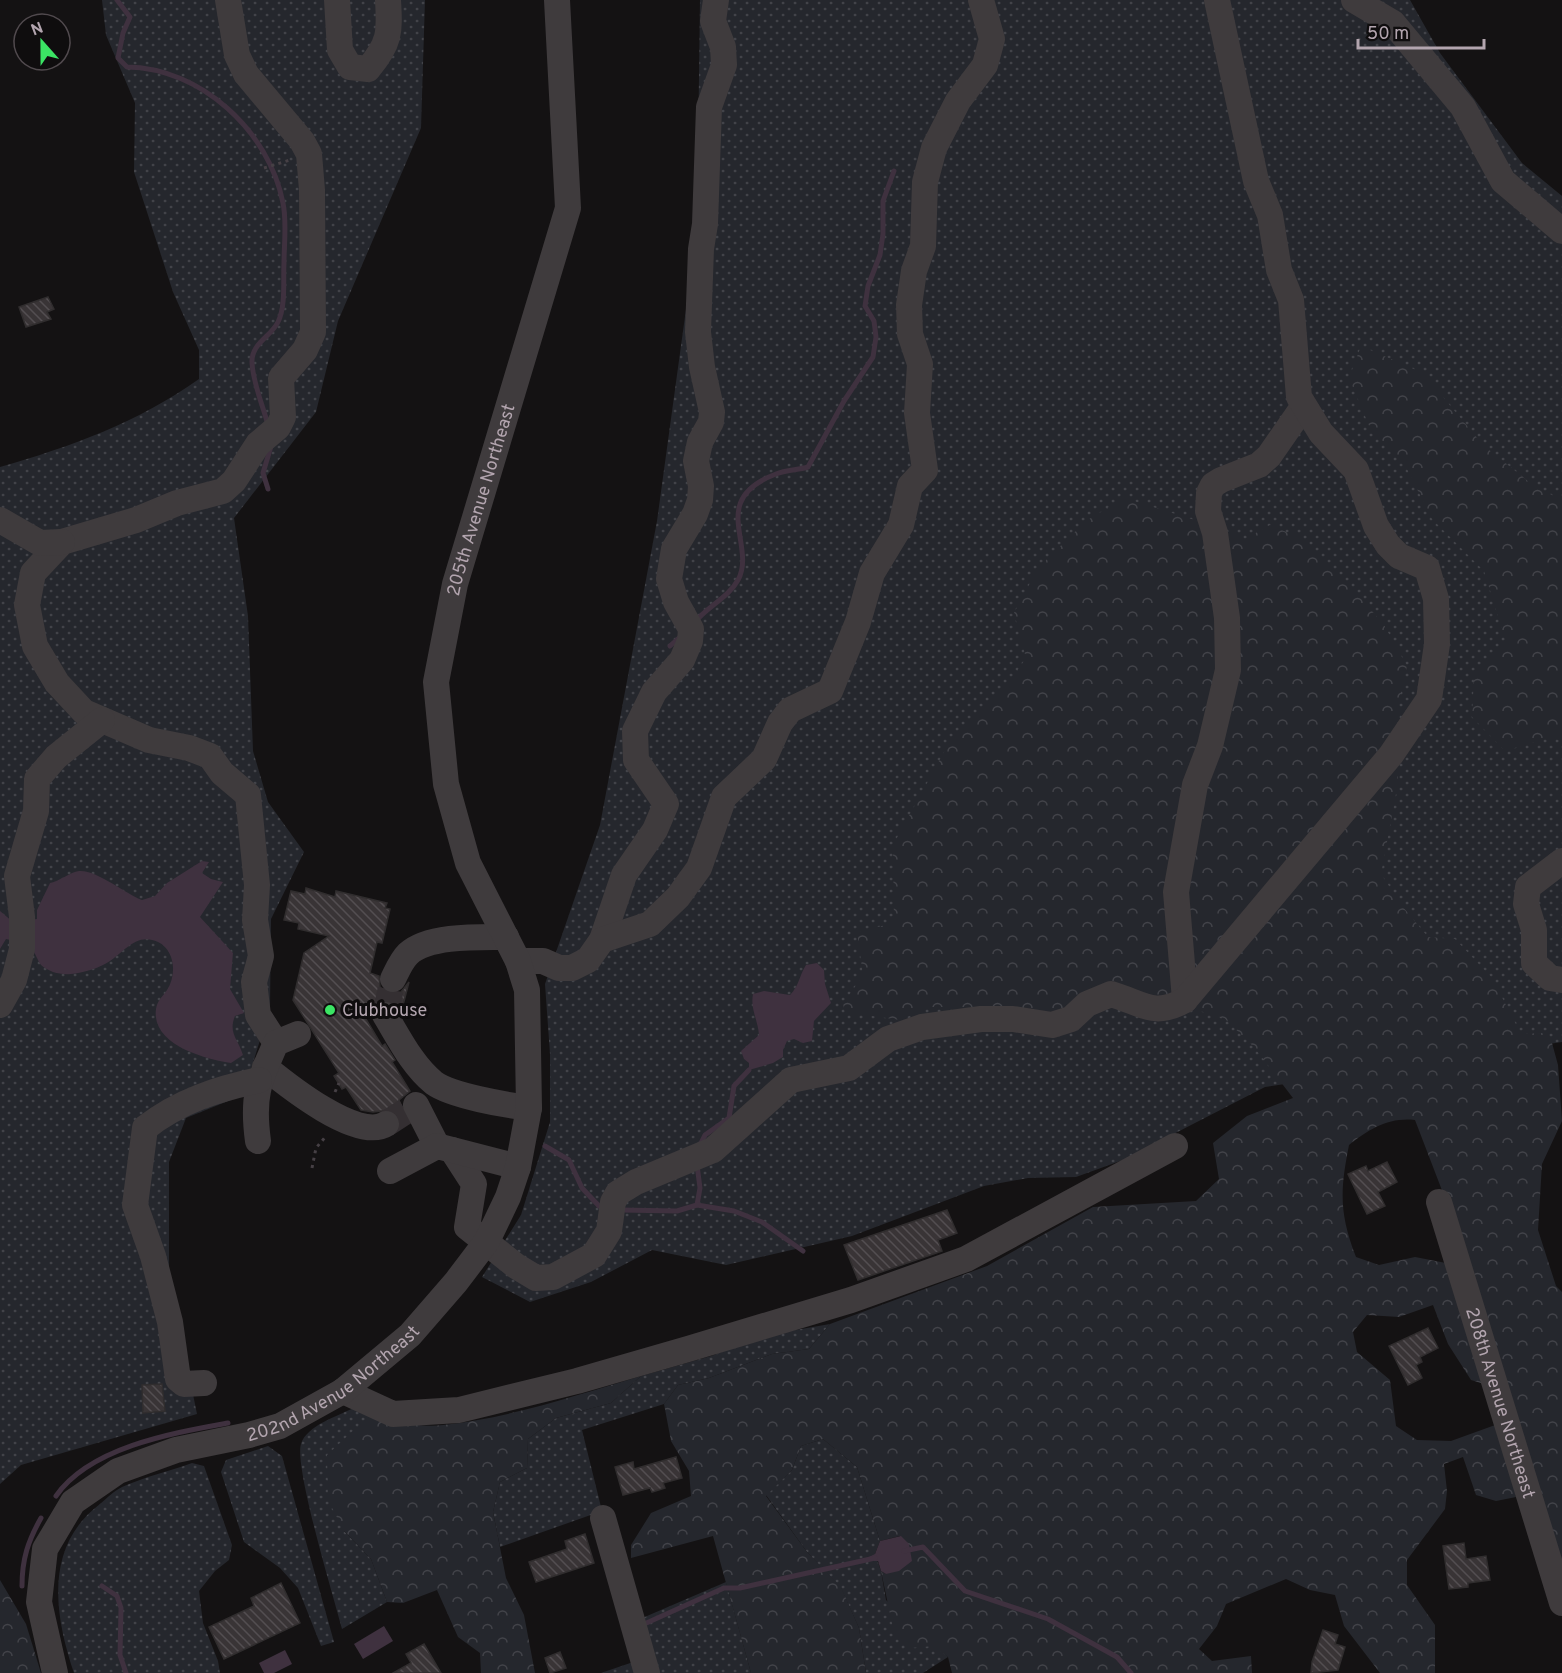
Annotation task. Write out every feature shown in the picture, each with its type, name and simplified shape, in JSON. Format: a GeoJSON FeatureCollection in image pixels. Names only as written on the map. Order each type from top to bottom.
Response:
{"type":"FeatureCollection","features":[{"type":"Feature","properties":{"kind":"street"},"geometry":{"type":"LineString","coordinates":[[0,520],[40,543],[62,542],[136,520],[177,502],[223,491],[234,481],[283,417],[281,378],[305,350],[313,332],[312,190],[309,154],[302,141],[246,74],[237,55],[228,0]]}},
{"type":"Feature","properties":{"kind":"street"},"geometry":{"type":"LineString","coordinates":[[337,0],[340,50],[350,67],[368,69],[381,53],[390,36],[388,0]]}},
{"type":"Feature","properties":{"kind":"street","name":"205th Avenue Northeast"},"geometry":{"type":"LineString","coordinates":[[527,990],[518,961],[468,863],[447,784],[436,682],[455,584],[568,208],[558,0]]}},
{"type":"Feature","properties":{"kind":"street"},"geometry":{"type":"LineString","coordinates":[[518,961],[543,961],[560,968],[572,968],[588,960],[602,940],[624,875],[655,830],[666,804],[636,760],[635,731],[654,692],[682,660],[690,641],[690,625],[676,602],[669,579],[674,549],[695,514],[700,500],[701,486],[696,461],[700,442],[711,422],[712,412],[702,367],[698,332],[709,107],[724,65],[723,46],[713,21],[716,0]]}},
{"type":"Feature","properties":{"kind":"street"},"geometry":{"type":"LineString","coordinates":[[602,940],[650,924],[678,897],[699,868],[724,797],[764,759],[780,723],[790,710],[830,691],[858,622],[873,573],[901,525],[910,486],[925,470],[917,413],[920,364],[910,334],[909,305],[914,271],[923,246],[925,182],[934,148],[958,101],[985,65],[992,39],[981,0]]}},
{"type":"Feature","properties":{"kind":"street"},"geometry":{"type":"LineString","coordinates":[[403,1114],[445,1148],[474,1184],[467,1227],[488,1241],[516,1266],[536,1278],[552,1276],[594,1255],[609,1231],[612,1208],[618,1193],[636,1182],[713,1150],[790,1080],[849,1068],[888,1039],[922,1027],[981,1019],[1052,1025],[1071,1019],[1087,1004],[1111,994],[1154,1011],[1169,1009],[1185,999],[1391,755],[1429,699],[1434,682],[1437,644],[1436,599],[1427,568],[1399,556],[1388,546],[1376,526],[1356,470],[1321,433],[1303,407],[1299,397],[1294,366],[1296,334],[1291,300],[1279,270],[1270,215],[1256,181],[1217,0]]}},
{"type":"Feature","properties":{"kind":"street"},"geometry":{"type":"LineString","coordinates":[[1354,0],[1393,23],[1463,107],[1503,181],[1562,231]]}},
{"type":"Feature","properties":{"kind":"street"},"geometry":{"type":"LineString","coordinates":[[1185,999],[1176,892],[1195,785],[1210,746],[1228,670],[1227,618],[1215,533],[1208,511],[1209,493],[1221,480],[1259,465],[1269,456],[1303,407]]}},
{"type":"Feature","properties":{"kind":"street"},"geometry":{"type":"LineString","coordinates":[[62,542],[33,573],[27,605],[35,646],[57,683],[84,712],[149,740],[189,748],[210,756],[222,773],[248,795],[257,885],[255,920],[261,956],[254,982],[258,1016],[287,1038],[262,1073],[254,1109],[258,1141]]}},
{"type":"Feature","properties":{"kind":"street"},"geometry":{"type":"LineString","coordinates":[[0,1005],[14,980],[22,949],[22,917],[17,876],[36,812],[37,780],[56,757],[102,720]]}},
{"type":"Feature","properties":{"kind":"street"},"geometry":{"type":"LineString","coordinates":[[1562,861],[1528,887],[1526,904],[1534,930],[1534,963],[1550,978],[1562,980]]}},
{"type":"Feature","properties":{"kind":"street"},"geometry":{"type":"LineString","coordinates":[[393,979],[408,954],[421,946],[461,939],[506,937]]}},
{"type":"Feature","properties":{"kind":"street","name":"202nd Avenue Northeast"},"geometry":{"type":"LineString","coordinates":[[55,1673],[39,1602],[45,1549],[73,1503],[118,1471],[176,1450],[249,1436],[280,1426],[343,1391],[410,1335],[488,1241],[508,1197],[518,1167],[529,1108],[527,990]]}},
{"type":"Feature","properties":{"kind":"street"},"geometry":{"type":"LineString","coordinates":[[385,1015],[411,1057],[435,1084],[491,1103],[529,1108]]}},
{"type":"Feature","properties":{"kind":"street"},"geometry":{"type":"LineString","coordinates":[[204,1383],[184,1384],[178,1379],[167,1311],[153,1256],[135,1205],[145,1128],[165,1112],[262,1073],[334,1115],[364,1128],[381,1127],[403,1114],[435,1084]]}},
{"type":"Feature","properties":{"kind":"street"},"geometry":{"type":"LineString","coordinates":[[343,1391],[393,1414],[459,1410],[577,1381],[688,1349],[851,1300],[966,1260],[1175,1146]]}},
{"type":"Feature","properties":{"kind":"street"},"geometry":{"type":"LineString","coordinates":[[390,1171],[445,1148],[518,1167]]}},
{"type":"Feature","properties":{"kind":"street","name":"208th Avenue Northeast"},"geometry":{"type":"LineString","coordinates":[[1439,1202],[1562,1604]]}},
{"type":"Feature","properties":{"kind":"street"},"geometry":{"type":"LineString","coordinates":[[603,1518],[647,1673]]}},
{"type":"Feature","properties":{"kind":"path"},"geometry":{"type":"LineString","coordinates":[[264,168],[277,164]]}},
{"type":"Feature","properties":{"kind":"path"},"geometry":{"type":"LineString","coordinates":[[336,1089],[339,1083]]}},
{"type":"Feature","properties":{"kind":"path"},"geometry":{"type":"LineString","coordinates":[[312,1168],[316,1148],[335,1124],[334,1115]]}},
{"type":"Feature","properties":{"kind":"green space"},"geometry":{"type":"Polygon","coordinates":[[[102,0],[425,0],[421,128],[338,321],[316,412],[234,518],[248,616],[253,751],[268,802],[304,852],[271,919],[270,1008],[243,1095],[186,1118],[169,1162],[169,1277],[197,1414],[21,1465],[0,1484],[0,467],[103,432],[152,408],[199,379],[199,350],[173,292],[134,172],[135,103],[106,35],[102,0]]]}},
{"type":"Feature","properties":{"kind":"green space"},"geometry":{"type":"Polygon","coordinates":[[[700,0],[1410,0],[1440,53],[1522,163],[1562,196],[1562,1042],[1265,1087],[1123,1160],[1076,1177],[1028,1178],[984,1186],[852,1236],[726,1265],[652,1250],[591,1282],[530,1302],[482,1277],[521,1215],[550,1122],[550,1054],[545,984],[600,825],[657,521],[697,229],[700,0]]]}},
{"type":"Feature","properties":{"kind":"green space"},"geometry":{"type":"Polygon","coordinates":[[[1361,346],[1423,373],[1483,445],[1534,486],[1562,500],[1562,741],[1551,737],[1505,751],[1472,717],[1474,676],[1506,642],[1484,571],[1432,519],[1404,463],[1370,428],[1349,378],[1361,346]]]}},
{"type":"Feature","properties":{"kind":"green space"},"geometry":{"type":"Polygon","coordinates":[[[1124,498],[1214,526],[1245,539],[1270,525],[1305,540],[1346,581],[1384,625],[1407,666],[1398,706],[1398,783],[1381,874],[1403,907],[1428,937],[1455,939],[1492,978],[1521,1034],[1543,1033],[1552,1043],[1558,1065],[1562,1121],[1542,1164],[1538,1230],[1556,1286],[1562,1292],[1562,1568],[1468,1258],[1415,1120],[1397,1120],[1372,1129],[1349,1145],[1343,1201],[1350,1241],[1356,1257],[1379,1265],[1415,1257],[1451,1264],[1487,1385],[1471,1380],[1448,1344],[1433,1305],[1399,1317],[1367,1315],[1353,1332],[1357,1352],[1390,1380],[1396,1426],[1417,1440],[1451,1441],[1498,1424],[1516,1497],[1496,1501],[1476,1495],[1463,1457],[1444,1464],[1447,1491],[1445,1509],[1407,1560],[1407,1585],[1435,1625],[1435,1673],[1380,1673],[1344,1626],[1335,1595],[1310,1590],[1286,1579],[1226,1604],[1217,1626],[1199,1649],[1212,1661],[1251,1656],[1252,1673],[952,1673],[948,1657],[934,1646],[910,1648],[893,1628],[881,1571],[886,1574],[900,1536],[880,1541],[857,1467],[823,1439],[801,1446],[792,1470],[766,1496],[807,1552],[841,1587],[859,1628],[866,1673],[751,1673],[713,1536],[631,1558],[631,1545],[651,1513],[691,1496],[689,1471],[671,1441],[664,1404],[678,1385],[709,1378],[772,1354],[809,1349],[830,1324],[987,1266],[1093,1207],[1196,1201],[1219,1179],[1213,1143],[1247,1116],[1293,1098],[1254,1047],[1224,1018],[1151,997],[1059,1015],[967,1007],[930,1007],[900,1020],[845,1012],[843,1004],[863,975],[857,932],[894,923],[893,845],[949,743],[1004,690],[1026,658],[1014,613],[1038,568],[1086,521],[1124,498]]]}},
{"type":"Feature","properties":{"kind":"green space"},"geometry":{"type":"Polygon","coordinates":[[[830,1324],[809,1349],[772,1354],[709,1378],[678,1385],[664,1404],[582,1430],[602,1511],[500,1547],[493,1512],[500,1482],[527,1468],[528,1439],[556,1418],[611,1403],[641,1376],[711,1356],[767,1335],[830,1324]]]}},
{"type":"Feature","properties":{"kind":"green space"},"geometry":{"type":"Polygon","coordinates":[[[641,1376],[611,1403],[556,1418],[528,1439],[527,1468],[500,1482],[493,1512],[506,1578],[524,1615],[535,1673],[481,1673],[480,1653],[458,1637],[437,1590],[403,1603],[387,1602],[371,1559],[344,1531],[328,1500],[327,1455],[371,1414],[425,1426],[468,1422],[543,1405],[641,1376]]]}},
{"type":"Feature","properties":{"kind":"green space"},"geometry":{"type":"Polygon","coordinates":[[[353,1408],[371,1413],[344,1531],[371,1559],[387,1602],[342,1629],[309,1504],[300,1457],[301,1444],[309,1432],[323,1422],[353,1408]]]}},
{"type":"Feature","properties":{"kind":"green space"},"geometry":{"type":"Polygon","coordinates":[[[823,1439],[857,1467],[880,1541],[875,1554],[881,1571],[886,1600],[948,1657],[923,1673],[866,1673],[859,1628],[841,1588],[807,1552],[766,1495],[792,1470],[801,1446],[823,1439]]]}},
{"type":"Feature","properties":{"kind":"green space"},"geometry":{"type":"Polygon","coordinates":[[[268,1446],[282,1456],[334,1642],[321,1646],[298,1588],[280,1568],[244,1542],[221,1472],[226,1460],[268,1446]]]}},
{"type":"Feature","properties":{"kind":"green space"},"geometry":{"type":"Polygon","coordinates":[[[192,1463],[204,1466],[232,1545],[229,1560],[215,1571],[199,1591],[203,1623],[218,1661],[220,1673],[74,1673],[62,1628],[58,1582],[62,1560],[70,1540],[82,1521],[119,1489],[192,1463]]]}},
{"type":"Feature","properties":{"kind":"green space"},"geometry":{"type":"Polygon","coordinates":[[[0,1580],[26,1624],[41,1673],[0,1673],[0,1580]]]}},
{"type":"Feature","properties":{"kind":"green space"},"geometry":{"type":"Polygon","coordinates":[[[726,1582],[751,1673],[657,1673],[640,1619],[726,1582]]]}},
{"type":"Feature","properties":{"kind":"green space"},"geometry":{"type":"Polygon","coordinates":[[[639,1660],[643,1673],[601,1673],[639,1660]]]}},
{"type":"Feature","properties":{"kind":"shaded area"},"geometry":{"type":"Polygon","coordinates":[[[202,861],[209,862],[202,873],[211,879],[223,882],[200,917],[233,953],[230,989],[244,1013],[235,1016],[233,1022],[234,1036],[243,1055],[231,1063],[195,1054],[171,1041],[162,1032],[157,1021],[156,1009],[170,984],[173,963],[168,951],[158,942],[144,939],[138,941],[101,966],[67,974],[44,967],[29,947],[19,943],[6,939],[0,949],[0,911],[13,922],[37,919],[37,910],[50,883],[72,873],[86,871],[142,900],[155,896],[167,883],[202,861]]]}},
{"type":"Feature","properties":{"kind":"shaded area"},"geometry":{"type":"Polygon","coordinates":[[[817,963],[824,970],[825,984],[831,1003],[814,1021],[812,1041],[803,1043],[794,1039],[787,1041],[783,1057],[773,1063],[749,1070],[749,1063],[744,1059],[741,1051],[759,1035],[753,994],[764,991],[790,995],[806,965],[817,963]]]}},
{"type":"Feature","properties":{"kind":"shaded area"},"geometry":{"type":"Polygon","coordinates":[[[901,1536],[909,1544],[912,1561],[899,1571],[886,1574],[881,1571],[878,1561],[871,1561],[869,1557],[875,1554],[880,1541],[901,1536]]]}},
{"type":"Feature","properties":{"kind":"shaded area"},"geometry":{"type":"Polygon","coordinates":[[[384,1626],[393,1641],[363,1659],[354,1644],[384,1626]]]}},
{"type":"Feature","properties":{"kind":"shaded area"},"geometry":{"type":"Polygon","coordinates":[[[285,1650],[292,1664],[274,1673],[264,1673],[259,1663],[285,1650]]]}},
{"type":"Feature","properties":{"kind":"building"},"geometry":{"type":"Polygon","coordinates":[[[48,297],[54,309],[47,312],[51,319],[26,327],[19,307],[48,297]]]}},
{"type":"Feature","properties":{"kind":"building","name":"Clubhouse"},"geometry":{"type":"Polygon","coordinates":[[[306,888],[335,897],[336,891],[387,903],[385,908],[390,909],[382,943],[377,942],[370,973],[379,976],[380,987],[387,993],[401,992],[409,982],[401,1013],[393,1002],[385,1000],[377,1002],[371,1012],[360,1009],[382,1046],[385,1044],[395,1060],[392,1062],[410,1091],[399,1100],[407,1120],[401,1123],[397,1114],[390,1110],[373,1112],[361,1110],[346,1087],[342,1089],[334,1076],[339,1073],[293,1000],[304,953],[329,936],[298,929],[299,923],[284,920],[291,891],[305,894],[306,888]]]}},
{"type":"Feature","properties":{"kind":"building"},"geometry":{"type":"Polygon","coordinates":[[[1387,1162],[1397,1182],[1378,1192],[1385,1206],[1367,1214],[1348,1174],[1366,1166],[1368,1171],[1387,1162]]]}},
{"type":"Feature","properties":{"kind":"building"},"geometry":{"type":"Polygon","coordinates":[[[947,1210],[957,1233],[938,1240],[942,1251],[858,1280],[844,1245],[947,1210]]]}},
{"type":"Feature","properties":{"kind":"building"},"geometry":{"type":"Polygon","coordinates":[[[1428,1328],[1438,1348],[1420,1357],[1422,1362],[1416,1365],[1422,1378],[1408,1385],[1389,1346],[1428,1328]]]}},
{"type":"Feature","properties":{"kind":"building"},"geometry":{"type":"Polygon","coordinates":[[[162,1384],[165,1411],[143,1413],[142,1385],[162,1384]]]}},
{"type":"Feature","properties":{"kind":"building"},"geometry":{"type":"Polygon","coordinates":[[[676,1457],[682,1478],[663,1483],[665,1488],[652,1492],[650,1488],[623,1495],[615,1467],[633,1462],[634,1469],[676,1457]]]}},
{"type":"Feature","properties":{"kind":"building"},"geometry":{"type":"Polygon","coordinates":[[[585,1534],[594,1563],[536,1582],[529,1562],[567,1549],[565,1541],[585,1534]]]}},
{"type":"Feature","properties":{"kind":"building"},"geometry":{"type":"Polygon","coordinates":[[[1464,1543],[1466,1559],[1486,1556],[1490,1580],[1468,1583],[1468,1587],[1449,1589],[1443,1546],[1464,1543]]]}},
{"type":"Feature","properties":{"kind":"building"},"geometry":{"type":"Polygon","coordinates":[[[281,1583],[300,1623],[224,1659],[209,1627],[254,1606],[251,1598],[281,1583]]]}},
{"type":"Feature","properties":{"kind":"building"},"geometry":{"type":"Polygon","coordinates":[[[1323,1630],[1338,1635],[1335,1644],[1345,1647],[1338,1670],[1311,1673],[1312,1662],[1323,1630]]]}},
{"type":"Feature","properties":{"kind":"building"},"geometry":{"type":"Polygon","coordinates":[[[424,1644],[441,1673],[393,1673],[411,1663],[406,1654],[424,1644]]]}},
{"type":"Feature","properties":{"kind":"building"},"geometry":{"type":"Polygon","coordinates":[[[560,1652],[566,1668],[550,1673],[545,1658],[560,1652]]]}},
{"type":"Feature","properties":{"kind":"waterway"},"geometry":{"type":"LineString","coordinates":[[117,0],[130,17],[123,33],[118,58],[127,67],[154,70],[181,79],[205,91],[228,108],[263,152],[275,177],[285,218],[283,301],[281,316],[275,327],[258,345],[252,363],[256,386],[268,425]]}},
{"type":"Feature","properties":{"kind":"waterway"},"geometry":{"type":"LineString","coordinates":[[695,622],[729,592],[738,580],[742,566],[739,510],[744,497],[755,485],[776,474],[808,467],[844,401],[873,357],[876,337],[874,321],[865,306],[868,286],[880,255],[883,234],[883,201],[894,171]]}},
{"type":"Feature","properties":{"kind":"waterway"},"geometry":{"type":"LineString","coordinates":[[268,489],[263,473],[272,443]]}},
{"type":"Feature","properties":{"kind":"waterway"},"geometry":{"type":"LineString","coordinates":[[670,646],[680,637]]}},
{"type":"Feature","properties":{"kind":"waterway"},"geometry":{"type":"LineString","coordinates":[[700,1145],[705,1135],[729,1118],[734,1086],[749,1070]]}},
{"type":"Feature","properties":{"kind":"waterway"},"geometry":{"type":"LineString","coordinates":[[545,1146],[569,1160],[582,1188],[599,1206],[605,1207]]}},
{"type":"Feature","properties":{"kind":"waterway"},"geometry":{"type":"LineString","coordinates":[[697,1165],[700,1188],[697,1205]]}},
{"type":"Feature","properties":{"kind":"waterway"},"geometry":{"type":"LineString","coordinates":[[620,1210],[677,1211],[697,1205],[734,1211],[762,1222],[803,1251]]}},
{"type":"Feature","properties":{"kind":"waterway"},"geometry":{"type":"LineString","coordinates":[[56,1496],[71,1479],[89,1465],[111,1454],[158,1438],[228,1423]]}},
{"type":"Feature","properties":{"kind":"waterway"},"geometry":{"type":"LineString","coordinates":[[22,1586],[27,1550],[41,1518]]}},
{"type":"Feature","properties":{"kind":"waterway"},"geometry":{"type":"LineString","coordinates":[[904,1551],[923,1547],[965,1591],[1048,1619],[1117,1657],[1131,1673]]}},
{"type":"Feature","properties":{"kind":"waterway"},"geometry":{"type":"LineString","coordinates":[[642,1625],[724,1588],[740,1588],[875,1558]]}},
{"type":"Feature","properties":{"kind":"waterway"},"geometry":{"type":"LineString","coordinates":[[102,1586],[117,1596],[121,1608],[120,1655],[126,1673]]}},
{"type":"Feature","properties":{"kind":"tunnel"},"geometry":{"type":"LineString","coordinates":[[385,1015],[393,979]]}},
{"type":"Feature","properties":{"kind":"tunnel"},"geometry":{"type":"LineString","coordinates":[[386,1124],[406,1111]]}},
{"type":"Feature","properties":{"kind":"place","name":"Clubhouse"},"geometry":{"type":"Point","coordinates":[330,1010]}}]}
